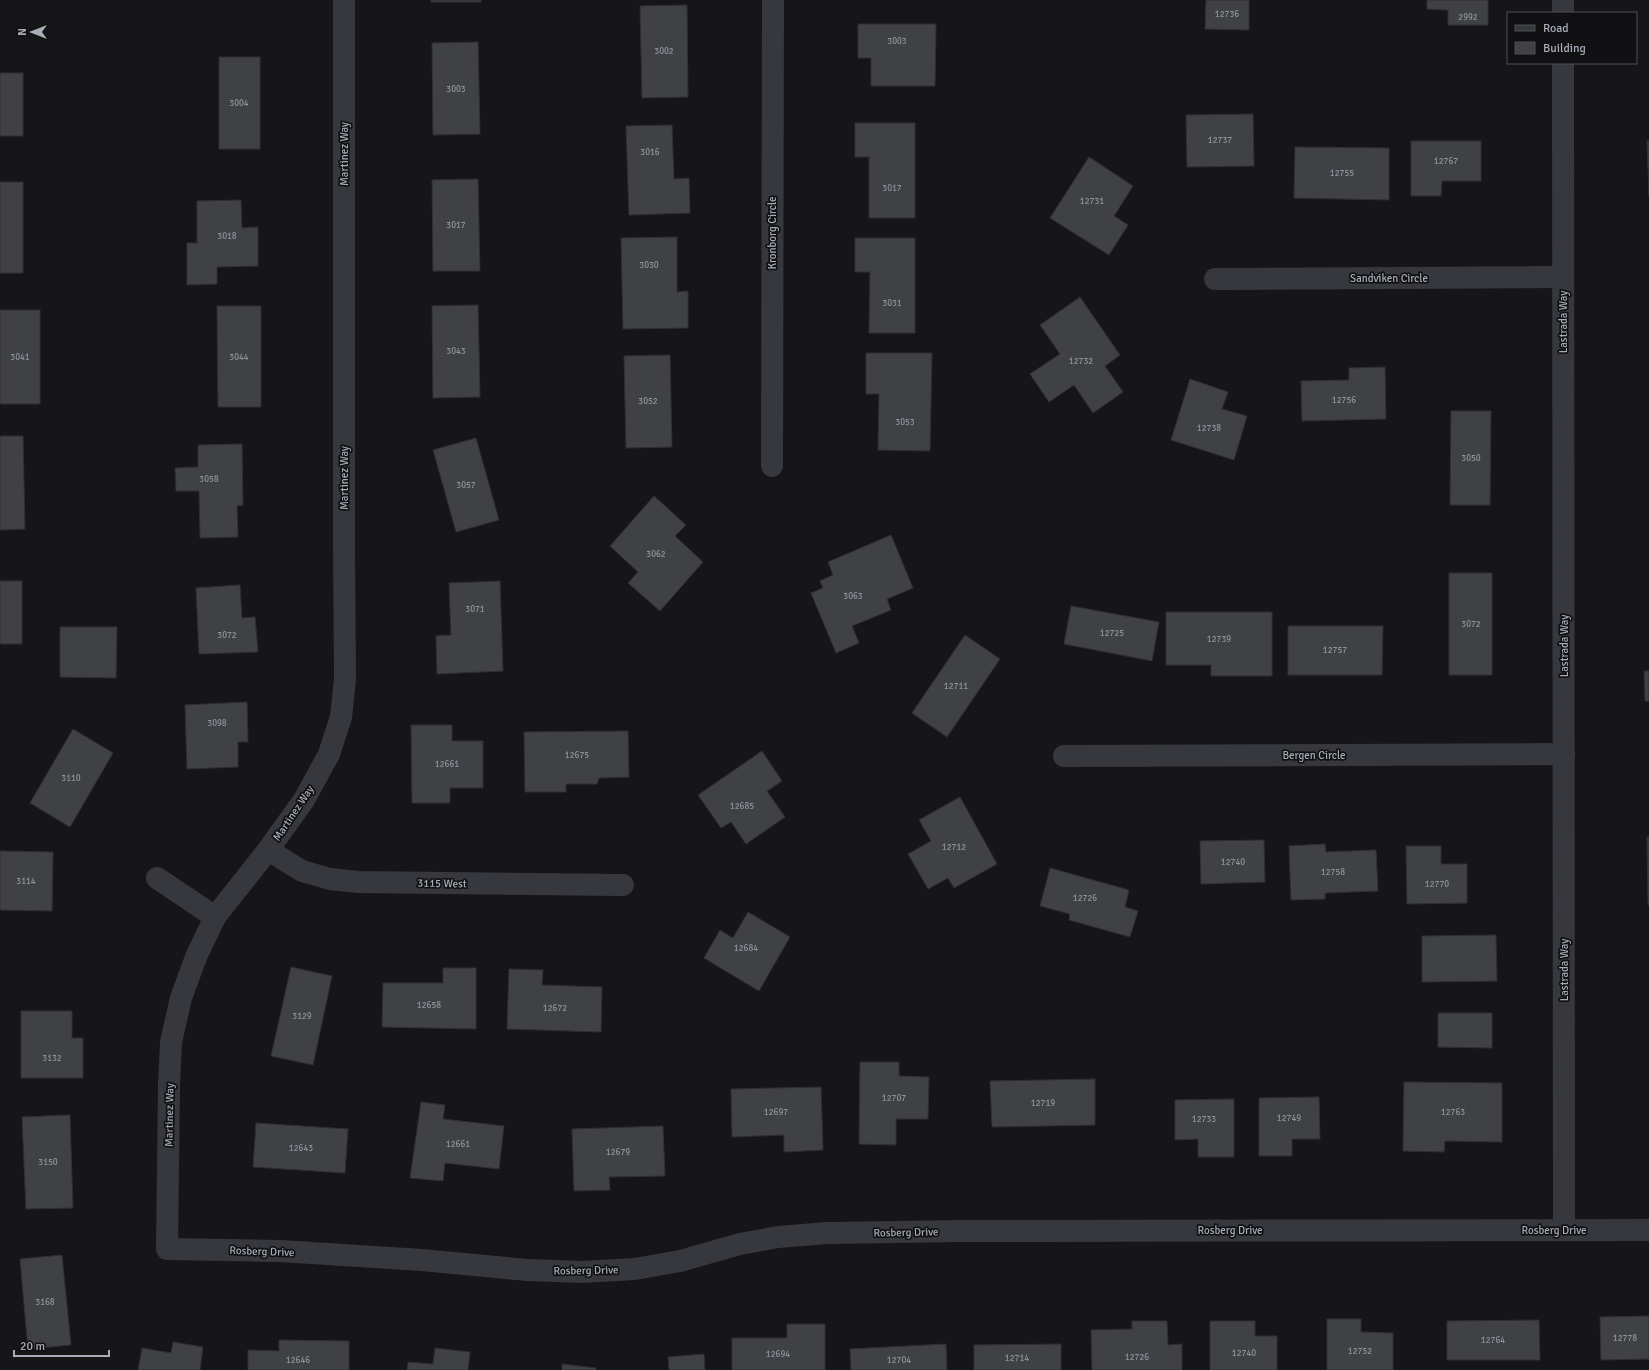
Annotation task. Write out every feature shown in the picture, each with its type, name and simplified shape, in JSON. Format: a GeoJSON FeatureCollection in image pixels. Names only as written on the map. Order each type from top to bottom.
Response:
{"type":"FeatureCollection","features":[{"type":"Feature","properties":{"kind":"street","name":"Martinez Way"},"geometry":{"type":"LineString","coordinates":[[167,1249],[171,1042],[183,991],[196,957],[215,917],[268,850],[304,800],[329,754],[341,717],[345,679],[344,0]]}},
{"type":"Feature","properties":{"kind":"street","name":"Kronborg Circle"},"geometry":{"type":"LineString","coordinates":[[772,0],[772,466]]}},
{"type":"Feature","properties":{"kind":"street"},"geometry":{"type":"LineString","coordinates":[[1563,0],[1563,12]]}},
{"type":"Feature","properties":{"kind":"street","name":"Lastrada Way"},"geometry":{"type":"LineString","coordinates":[[1563,64],[1564,1229]]}},
{"type":"Feature","properties":{"kind":"street","name":"Sandviken Circle"},"geometry":{"type":"LineString","coordinates":[[1215,280],[1563,277]]}},
{"type":"Feature","properties":{"kind":"street","name":"Bergen Circle"},"geometry":{"type":"LineString","coordinates":[[1064,756],[1564,754]]}},
{"type":"Feature","properties":{"kind":"street","name":"3115 West"},"geometry":{"type":"LineString","coordinates":[[268,850],[302,871],[330,879],[358,882],[623,885]]}},
{"type":"Feature","properties":{"kind":"street"},"geometry":{"type":"LineString","coordinates":[[157,878],[215,917]]}},
{"type":"Feature","properties":{"kind":"street","name":"Rosberg Drive"},"geometry":{"type":"LineString","coordinates":[[167,1249],[280,1251],[414,1259],[528,1270],[582,1272],[635,1269],[680,1261],[740,1244],[770,1238],[828,1233],[963,1231],[1649,1230]]}},
{"type":"Feature","properties":{"kind":"building"},"geometry":{"type":"Polygon","coordinates":[[[431,0],[481,0],[481,2],[431,2],[431,0]]]}},
{"type":"Feature","properties":{"kind":"building"},"geometry":{"type":"Polygon","coordinates":[[[1206,0],[1249,0],[1249,30],[1205,29],[1206,0]]]}},
{"type":"Feature","properties":{"kind":"building"},"geometry":{"type":"Polygon","coordinates":[[[1427,0],[1488,0],[1488,25],[1448,25],[1448,10],[1427,9],[1427,0]]]}},
{"type":"Feature","properties":{"kind":"building"},"geometry":{"type":"Polygon","coordinates":[[[687,5],[688,97],[642,98],[640,6],[687,5]]]}},
{"type":"Feature","properties":{"kind":"building"},"geometry":{"type":"Polygon","coordinates":[[[858,24],[936,24],[935,86],[871,86],[871,58],[858,58],[858,24]]]}},
{"type":"Feature","properties":{"kind":"building"},"geometry":{"type":"Polygon","coordinates":[[[478,42],[480,134],[433,135],[432,43],[478,42]]]}},
{"type":"Feature","properties":{"kind":"building"},"geometry":{"type":"Polygon","coordinates":[[[219,57],[260,57],[260,149],[219,149],[219,57]]]}},
{"type":"Feature","properties":{"kind":"building"},"geometry":{"type":"Polygon","coordinates":[[[0,73],[23,73],[23,136],[0,136],[0,73]]]}},
{"type":"Feature","properties":{"kind":"building"},"geometry":{"type":"Polygon","coordinates":[[[1253,114],[1254,166],[1187,167],[1186,115],[1253,114]]]}},
{"type":"Feature","properties":{"kind":"building"},"geometry":{"type":"Polygon","coordinates":[[[855,123],[915,123],[915,218],[869,218],[869,157],[855,157],[855,123]]]}},
{"type":"Feature","properties":{"kind":"building"},"geometry":{"type":"Polygon","coordinates":[[[672,125],[674,179],[689,178],[690,213],[629,215],[626,126],[672,125]]]}},
{"type":"Feature","properties":{"kind":"building"},"geometry":{"type":"Polygon","coordinates":[[[1411,141],[1481,141],[1481,181],[1442,181],[1441,196],[1411,196],[1411,141]]]}},
{"type":"Feature","properties":{"kind":"building"},"geometry":{"type":"Polygon","coordinates":[[[1647,141],[1649,141],[1649,197],[1647,141]]]}},
{"type":"Feature","properties":{"kind":"building"},"geometry":{"type":"Polygon","coordinates":[[[1295,147],[1389,148],[1389,200],[1294,198],[1295,147]]]}},
{"type":"Feature","properties":{"kind":"building"},"geometry":{"type":"Polygon","coordinates":[[[1089,157],[1133,186],[1114,216],[1128,225],[1109,255],[1050,218],[1089,157]]]}},
{"type":"Feature","properties":{"kind":"building"},"geometry":{"type":"Polygon","coordinates":[[[478,179],[480,271],[433,271],[432,180],[478,179]]]}},
{"type":"Feature","properties":{"kind":"building"},"geometry":{"type":"Polygon","coordinates":[[[0,182],[23,182],[23,273],[0,273],[0,182]]]}},
{"type":"Feature","properties":{"kind":"building"},"geometry":{"type":"Polygon","coordinates":[[[241,200],[242,228],[258,227],[258,266],[217,267],[217,284],[187,285],[187,243],[197,243],[197,201],[241,200]]]}},
{"type":"Feature","properties":{"kind":"building"},"geometry":{"type":"Polygon","coordinates":[[[677,237],[677,292],[688,291],[688,328],[623,329],[621,238],[677,237]]]}},
{"type":"Feature","properties":{"kind":"building"},"geometry":{"type":"Polygon","coordinates":[[[855,238],[915,238],[915,333],[869,333],[870,272],[855,272],[855,238]]]}},
{"type":"Feature","properties":{"kind":"building"},"geometry":{"type":"Polygon","coordinates":[[[1080,297],[1120,355],[1105,366],[1123,392],[1093,413],[1074,385],[1049,402],[1030,374],[1060,354],[1040,325],[1080,297]]]}},
{"type":"Feature","properties":{"kind":"building"},"geometry":{"type":"Polygon","coordinates":[[[478,305],[480,397],[433,398],[432,306],[478,305]]]}},
{"type":"Feature","properties":{"kind":"building"},"geometry":{"type":"Polygon","coordinates":[[[217,306],[261,306],[261,407],[218,407],[217,306]]]}},
{"type":"Feature","properties":{"kind":"building"},"geometry":{"type":"Polygon","coordinates":[[[0,310],[40,310],[40,404],[0,404],[0,310]]]}},
{"type":"Feature","properties":{"kind":"building"},"geometry":{"type":"Polygon","coordinates":[[[866,353],[932,353],[930,451],[878,450],[879,394],[866,394],[866,353]]]}},
{"type":"Feature","properties":{"kind":"building"},"geometry":{"type":"Polygon","coordinates":[[[670,355],[672,447],[626,448],[624,356],[670,355]]]}},
{"type":"Feature","properties":{"kind":"building"},"geometry":{"type":"Polygon","coordinates":[[[1385,367],[1386,419],[1302,421],[1301,381],[1349,380],[1349,368],[1385,367]]]}},
{"type":"Feature","properties":{"kind":"building"},"geometry":{"type":"Polygon","coordinates":[[[1190,379],[1228,392],[1222,409],[1247,416],[1234,460],[1171,440],[1190,379]]]}},
{"type":"Feature","properties":{"kind":"building"},"geometry":{"type":"Polygon","coordinates":[[[1451,411],[1491,411],[1490,505],[1450,505],[1451,411]]]}},
{"type":"Feature","properties":{"kind":"building"},"geometry":{"type":"Polygon","coordinates":[[[0,436],[23,436],[25,529],[0,530],[0,436]]]}},
{"type":"Feature","properties":{"kind":"building"},"geometry":{"type":"Polygon","coordinates":[[[476,438],[499,520],[456,532],[433,450],[476,438]]]}},
{"type":"Feature","properties":{"kind":"building"},"geometry":{"type":"Polygon","coordinates":[[[242,444],[243,505],[237,506],[238,537],[200,538],[199,491],[176,491],[175,468],[198,467],[198,445],[242,444]]]}},
{"type":"Feature","properties":{"kind":"building"},"geometry":{"type":"Polygon","coordinates":[[[654,496],[686,525],[675,536],[703,562],[660,611],[628,583],[638,572],[610,546],[654,496]]]}},
{"type":"Feature","properties":{"kind":"building"},"geometry":{"type":"Polygon","coordinates":[[[891,535],[913,588],[887,599],[891,610],[852,626],[859,643],[836,653],[811,593],[823,588],[820,581],[833,575],[828,562],[891,535]]]}},
{"type":"Feature","properties":{"kind":"building"},"geometry":{"type":"Polygon","coordinates":[[[1449,573],[1492,573],[1492,675],[1449,675],[1449,573]]]}},
{"type":"Feature","properties":{"kind":"building"},"geometry":{"type":"Polygon","coordinates":[[[0,581],[22,581],[22,644],[0,644],[0,581]]]}},
{"type":"Feature","properties":{"kind":"building"},"geometry":{"type":"Polygon","coordinates":[[[500,581],[503,671],[437,674],[436,636],[451,635],[449,583],[500,581]]]}},
{"type":"Feature","properties":{"kind":"building"},"geometry":{"type":"Polygon","coordinates":[[[240,585],[242,618],[255,617],[258,652],[199,654],[196,588],[240,585]]]}},
{"type":"Feature","properties":{"kind":"building"},"geometry":{"type":"Polygon","coordinates":[[[1071,606],[1159,622],[1152,661],[1064,644],[1071,606]]]}},
{"type":"Feature","properties":{"kind":"building"},"geometry":{"type":"Polygon","coordinates":[[[1166,612],[1272,612],[1272,676],[1211,676],[1211,665],[1166,665],[1166,612]]]}},
{"type":"Feature","properties":{"kind":"building"},"geometry":{"type":"Polygon","coordinates":[[[1288,626],[1383,626],[1382,675],[1288,675],[1288,626]]]}},
{"type":"Feature","properties":{"kind":"building"},"geometry":{"type":"Polygon","coordinates":[[[60,627],[117,627],[116,678],[60,677],[60,627]]]}},
{"type":"Feature","properties":{"kind":"building"},"geometry":{"type":"Polygon","coordinates":[[[965,635],[1000,659],[947,737],[912,713],[965,635]]]}},
{"type":"Feature","properties":{"kind":"building"},"geometry":{"type":"Polygon","coordinates":[[[1644,671],[1649,671],[1649,701],[1645,701],[1644,671]]]}},
{"type":"Feature","properties":{"kind":"building"},"geometry":{"type":"Polygon","coordinates":[[[247,702],[248,742],[238,742],[238,767],[187,769],[185,705],[247,702]]]}},
{"type":"Feature","properties":{"kind":"building"},"geometry":{"type":"Polygon","coordinates":[[[411,725],[452,725],[452,741],[483,741],[483,788],[450,788],[450,803],[412,803],[411,725]]]}},
{"type":"Feature","properties":{"kind":"building"},"geometry":{"type":"Polygon","coordinates":[[[73,729],[113,753],[70,827],[30,803],[73,729]]]}},
{"type":"Feature","properties":{"kind":"building"},"geometry":{"type":"Polygon","coordinates":[[[628,731],[629,777],[599,778],[597,784],[566,784],[566,792],[525,792],[524,732],[628,731]]]}},
{"type":"Feature","properties":{"kind":"building"},"geometry":{"type":"Polygon","coordinates":[[[762,751],[782,781],[767,791],[785,817],[746,844],[731,822],[721,828],[698,795],[762,751]]]}},
{"type":"Feature","properties":{"kind":"building"},"geometry":{"type":"Polygon","coordinates":[[[960,797],[997,864],[954,888],[948,878],[928,889],[908,854],[931,841],[919,820],[960,797]]]}},
{"type":"Feature","properties":{"kind":"building"},"geometry":{"type":"Polygon","coordinates":[[[1647,837],[1649,837],[1649,905],[1648,905],[1647,837]]]}},
{"type":"Feature","properties":{"kind":"building"},"geometry":{"type":"Polygon","coordinates":[[[1264,840],[1265,882],[1201,884],[1200,841],[1264,840]]]}},
{"type":"Feature","properties":{"kind":"building"},"geometry":{"type":"Polygon","coordinates":[[[1325,844],[1326,852],[1376,850],[1378,891],[1325,893],[1325,899],[1291,900],[1289,846],[1325,844]]]}},
{"type":"Feature","properties":{"kind":"building"},"geometry":{"type":"Polygon","coordinates":[[[1406,846],[1441,846],[1441,864],[1467,864],[1467,903],[1407,904],[1406,846]]]}},
{"type":"Feature","properties":{"kind":"building"},"geometry":{"type":"Polygon","coordinates":[[[0,851],[53,852],[52,911],[0,910],[0,851]]]}},
{"type":"Feature","properties":{"kind":"building"},"geometry":{"type":"Polygon","coordinates":[[[1050,868],[1129,890],[1125,907],[1138,911],[1130,937],[1069,920],[1070,914],[1040,906],[1050,868]]]}},
{"type":"Feature","properties":{"kind":"building"},"geometry":{"type":"Polygon","coordinates":[[[748,912],[790,937],[759,991],[704,958],[720,930],[733,938],[748,912]]]}},
{"type":"Feature","properties":{"kind":"building"},"geometry":{"type":"Polygon","coordinates":[[[1496,935],[1497,981],[1422,982],[1422,936],[1496,935]]]}},
{"type":"Feature","properties":{"kind":"building"},"geometry":{"type":"Polygon","coordinates":[[[291,967],[332,976],[313,1065],[271,1056],[291,967]]]}},
{"type":"Feature","properties":{"kind":"building"},"geometry":{"type":"Polygon","coordinates":[[[443,968],[476,968],[476,1029],[382,1027],[383,983],[443,983],[443,968]]]}},
{"type":"Feature","properties":{"kind":"building"},"geometry":{"type":"Polygon","coordinates":[[[509,969],[543,970],[542,985],[602,987],[601,1032],[507,1029],[509,969]]]}},
{"type":"Feature","properties":{"kind":"building"},"geometry":{"type":"Polygon","coordinates":[[[21,1011],[72,1011],[72,1038],[83,1038],[83,1078],[21,1078],[21,1011]]]}},
{"type":"Feature","properties":{"kind":"building"},"geometry":{"type":"Polygon","coordinates":[[[1438,1013],[1492,1013],[1492,1048],[1438,1047],[1438,1013]]]}},
{"type":"Feature","properties":{"kind":"building"},"geometry":{"type":"Polygon","coordinates":[[[860,1062],[899,1062],[899,1076],[929,1077],[928,1119],[896,1119],[896,1145],[859,1144],[860,1062]]]}},
{"type":"Feature","properties":{"kind":"building"},"geometry":{"type":"Polygon","coordinates":[[[1095,1079],[1095,1125],[992,1127],[990,1081],[1095,1079]]]}},
{"type":"Feature","properties":{"kind":"building"},"geometry":{"type":"Polygon","coordinates":[[[1404,1082],[1502,1083],[1502,1142],[1445,1141],[1444,1152],[1403,1151],[1404,1082]]]}},
{"type":"Feature","properties":{"kind":"building"},"geometry":{"type":"Polygon","coordinates":[[[821,1087],[823,1150],[784,1152],[784,1135],[732,1137],[731,1089],[821,1087]]]}},
{"type":"Feature","properties":{"kind":"building"},"geometry":{"type":"Polygon","coordinates":[[[1319,1097],[1320,1139],[1292,1139],[1292,1156],[1259,1156],[1259,1098],[1319,1097]]]}},
{"type":"Feature","properties":{"kind":"building"},"geometry":{"type":"Polygon","coordinates":[[[1234,1099],[1234,1157],[1198,1157],[1198,1139],[1175,1140],[1175,1100],[1234,1099]]]}},
{"type":"Feature","properties":{"kind":"building"},"geometry":{"type":"Polygon","coordinates":[[[421,1102],[445,1105],[443,1119],[504,1126],[499,1169],[445,1163],[443,1181],[410,1178],[421,1102]]]}},
{"type":"Feature","properties":{"kind":"building"},"geometry":{"type":"Polygon","coordinates":[[[70,1115],[73,1208],[26,1209],[22,1117],[70,1115]]]}},
{"type":"Feature","properties":{"kind":"building"},"geometry":{"type":"Polygon","coordinates":[[[256,1123],[348,1129],[345,1173],[253,1167],[256,1123]]]}},
{"type":"Feature","properties":{"kind":"building"},"geometry":{"type":"Polygon","coordinates":[[[663,1126],[665,1176],[609,1177],[610,1190],[574,1191],[572,1129],[663,1126]]]}},
{"type":"Feature","properties":{"kind":"building"},"geometry":{"type":"Polygon","coordinates":[[[62,1255],[71,1345],[28,1349],[20,1259],[62,1255]]]}},
{"type":"Feature","properties":{"kind":"building"},"geometry":{"type":"Polygon","coordinates":[[[1649,1316],[1649,1359],[1601,1360],[1600,1317],[1649,1316]]]}},
{"type":"Feature","properties":{"kind":"building"},"geometry":{"type":"Polygon","coordinates":[[[1327,1319],[1361,1319],[1361,1332],[1393,1333],[1393,1370],[1327,1370],[1327,1319]]]}},
{"type":"Feature","properties":{"kind":"building"},"geometry":{"type":"Polygon","coordinates":[[[1539,1320],[1540,1360],[1447,1360],[1447,1321],[1539,1320]]]}},
{"type":"Feature","properties":{"kind":"building"},"geometry":{"type":"Polygon","coordinates":[[[1132,1321],[1167,1321],[1168,1345],[1182,1344],[1182,1370],[1092,1370],[1091,1330],[1132,1329],[1132,1321]]]}},
{"type":"Feature","properties":{"kind":"building"},"geometry":{"type":"Polygon","coordinates":[[[1210,1321],[1255,1321],[1255,1336],[1277,1336],[1277,1370],[1210,1370],[1210,1321]]]}},
{"type":"Feature","properties":{"kind":"building"},"geometry":{"type":"Polygon","coordinates":[[[787,1324],[825,1324],[825,1370],[732,1370],[732,1338],[787,1338],[787,1324]]]}},
{"type":"Feature","properties":{"kind":"building"},"geometry":{"type":"Polygon","coordinates":[[[279,1340],[349,1341],[349,1370],[248,1370],[248,1350],[279,1351],[279,1340]]]}},
{"type":"Feature","properties":{"kind":"building"},"geometry":{"type":"Polygon","coordinates":[[[173,1342],[203,1347],[200,1370],[138,1370],[142,1348],[171,1353],[173,1342]]]}},
{"type":"Feature","properties":{"kind":"building"},"geometry":{"type":"Polygon","coordinates":[[[946,1344],[947,1370],[851,1370],[850,1349],[946,1344]]]}},
{"type":"Feature","properties":{"kind":"building"},"geometry":{"type":"Polygon","coordinates":[[[1061,1344],[1061,1370],[974,1370],[974,1345],[1061,1344]]]}},
{"type":"Feature","properties":{"kind":"building"},"geometry":{"type":"Polygon","coordinates":[[[435,1348],[470,1352],[468,1370],[407,1370],[408,1362],[433,1364],[435,1348]]]}},
{"type":"Feature","properties":{"kind":"building"},"geometry":{"type":"Polygon","coordinates":[[[704,1354],[705,1370],[669,1370],[668,1357],[704,1354]]]}},
{"type":"Feature","properties":{"kind":"building"},"geometry":{"type":"Polygon","coordinates":[[[562,1364],[596,1368],[596,1370],[562,1370],[562,1364]]]}}]}
